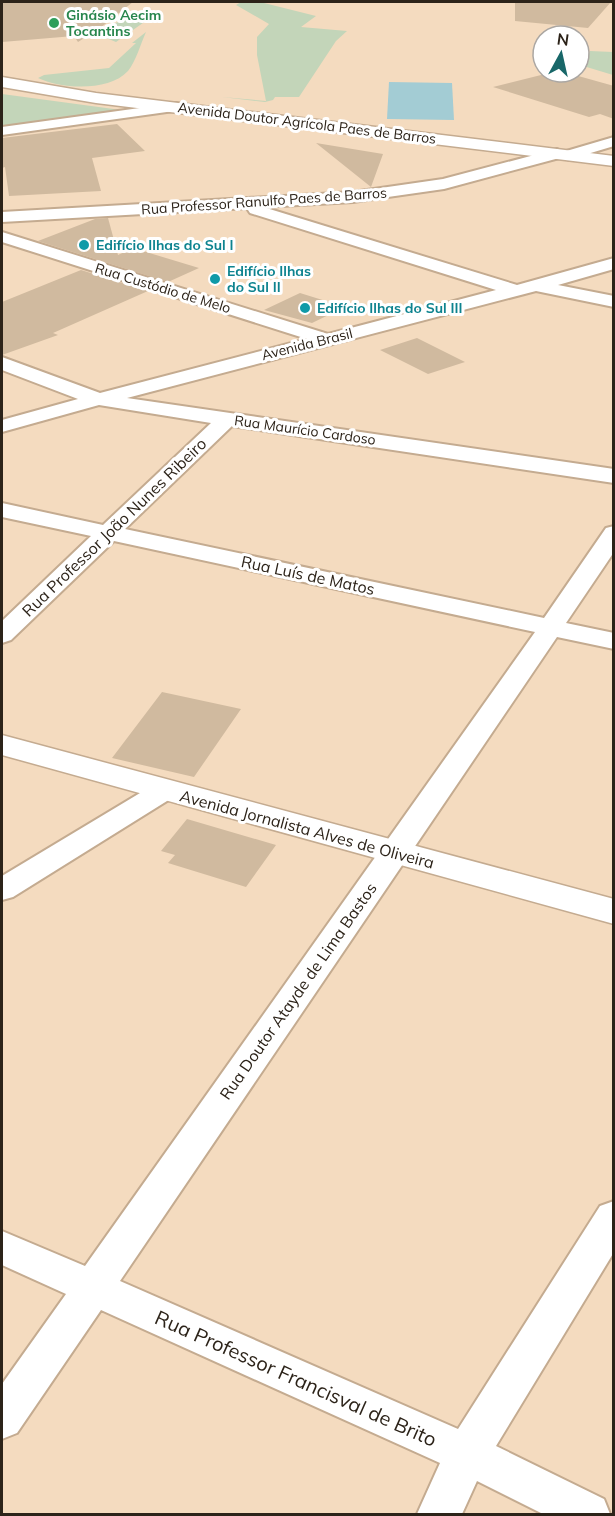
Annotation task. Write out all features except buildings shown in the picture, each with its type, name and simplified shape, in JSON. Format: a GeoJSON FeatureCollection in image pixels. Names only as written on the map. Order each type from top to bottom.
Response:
{"type":"FeatureCollection","features":[{"type":"Feature","properties":{"kind":"street","name":"Avenida Doutor Agrícola Paes de Barros"},"geometry":{"type":"LineString","coordinates":[[2,82],[96,98],[614,161]]}},
{"type":"Feature","properties":{"kind":"street"},"geometry":{"type":"LineString","coordinates":[[2,131],[176,107]]}},
{"type":"Feature","properties":{"kind":"street","name":"Rua Professor Ranulfo Paes de Barros"},"geometry":{"type":"LineString","coordinates":[[2,217],[353,197],[444,184],[614,141]]}},
{"type":"Feature","properties":{"kind":"street"},"geometry":{"type":"LineString","coordinates":[[240,205],[527,288],[614,302]]}},
{"type":"Feature","properties":{"kind":"street","name":"Rua Custódio de Melo"},"geometry":{"type":"LineString","coordinates":[[2,237],[325,339]]}},
{"type":"Feature","properties":{"kind":"street","name":"Avenida Brasil"},"geometry":{"type":"LineString","coordinates":[[2,426],[614,263]]}},
{"type":"Feature","properties":{"kind":"street","name":"Rua Maurício Cardoso"},"geometry":{"type":"LineString","coordinates":[[2,363],[98,399],[614,476]]}},
{"type":"Feature","properties":{"kind":"street","name":"Rua Professor João Nunes Ribeiro"},"geometry":{"type":"LineString","coordinates":[[2,635],[227,419]]}},
{"type":"Feature","properties":{"kind":"street","name":"Rua Luís de Matos"},"geometry":{"type":"LineString","coordinates":[[2,510],[614,641]]}},
{"type":"Feature","properties":{"kind":"street","name":"Rua Doutor Atayde de Lima Bastos"},"geometry":{"type":"LineString","coordinates":[[2,1419],[614,533]]}},
{"type":"Feature","properties":{"kind":"street","name":"Avenida Jornalista Alves de Oliveira"},"geometry":{"type":"LineString","coordinates":[[2,745],[614,912]]}},
{"type":"Feature","properties":{"kind":"street"},"geometry":{"type":"LineString","coordinates":[[2,890],[165,790]]}},
{"type":"Feature","properties":{"kind":"street"},"geometry":{"type":"LineString","coordinates":[[439,1515],[466,1454],[614,1217]]}},
{"type":"Feature","properties":{"kind":"street","name":"Rua Professor Francisval de Brito"},"geometry":{"type":"LineString","coordinates":[[2,1246],[466,1454],[588,1515]]}},
{"type":"Feature","properties":{"kind":"green space"},"geometry":{"type":"Polygon","coordinates":[[[241,2],[260,2],[316,16],[301,27],[347,31],[336,41],[299,97],[275,97],[265,102],[222,97],[266,101],[257,55],[257,37],[269,24],[236,5],[241,2]]]}},
{"type":"Feature","properties":{"kind":"green space"},"geometry":{"type":"Polygon","coordinates":[[[157,13],[116,42],[94,33],[131,16],[157,13]]]}},
{"type":"Feature","properties":{"kind":"green space"},"geometry":{"type":"Polygon","coordinates":[[[146,32],[131,67],[120,78],[97,85],[72,86],[38,78],[44,75],[109,68],[136,43],[132,43],[146,32]]]}},
{"type":"Feature","properties":{"kind":"green space"},"geometry":{"type":"Polygon","coordinates":[[[591,51],[613,52],[613,75],[591,68],[591,51]]]}},
{"type":"Feature","properties":{"kind":"green space"},"geometry":{"type":"Polygon","coordinates":[[[2,94],[121,110],[122,113],[2,128],[2,94]]]}},
{"type":"Feature","properties":{"kind":"water"},"geometry":{"type":"Polygon","coordinates":[[[389,82],[452,83],[454,120],[387,119],[389,82]]]}},
{"type":"Feature","properties":{"kind":"place","name":"Ginásio Aecim Tocantins"},"geometry":{"type":"Point","coordinates":[54,23]}},
{"type":"Feature","properties":{"kind":"place","name":"Edifício Ilhas do Sul I"},"geometry":{"type":"Point","coordinates":[84,245]}},
{"type":"Feature","properties":{"kind":"place","name":"Edifício Ilhas do Sul II"},"geometry":{"type":"Point","coordinates":[215,279]}},
{"type":"Feature","properties":{"kind":"place","name":"Edifício Ilhas do Sul III"},"geometry":{"type":"Point","coordinates":[305,308]}}]}
